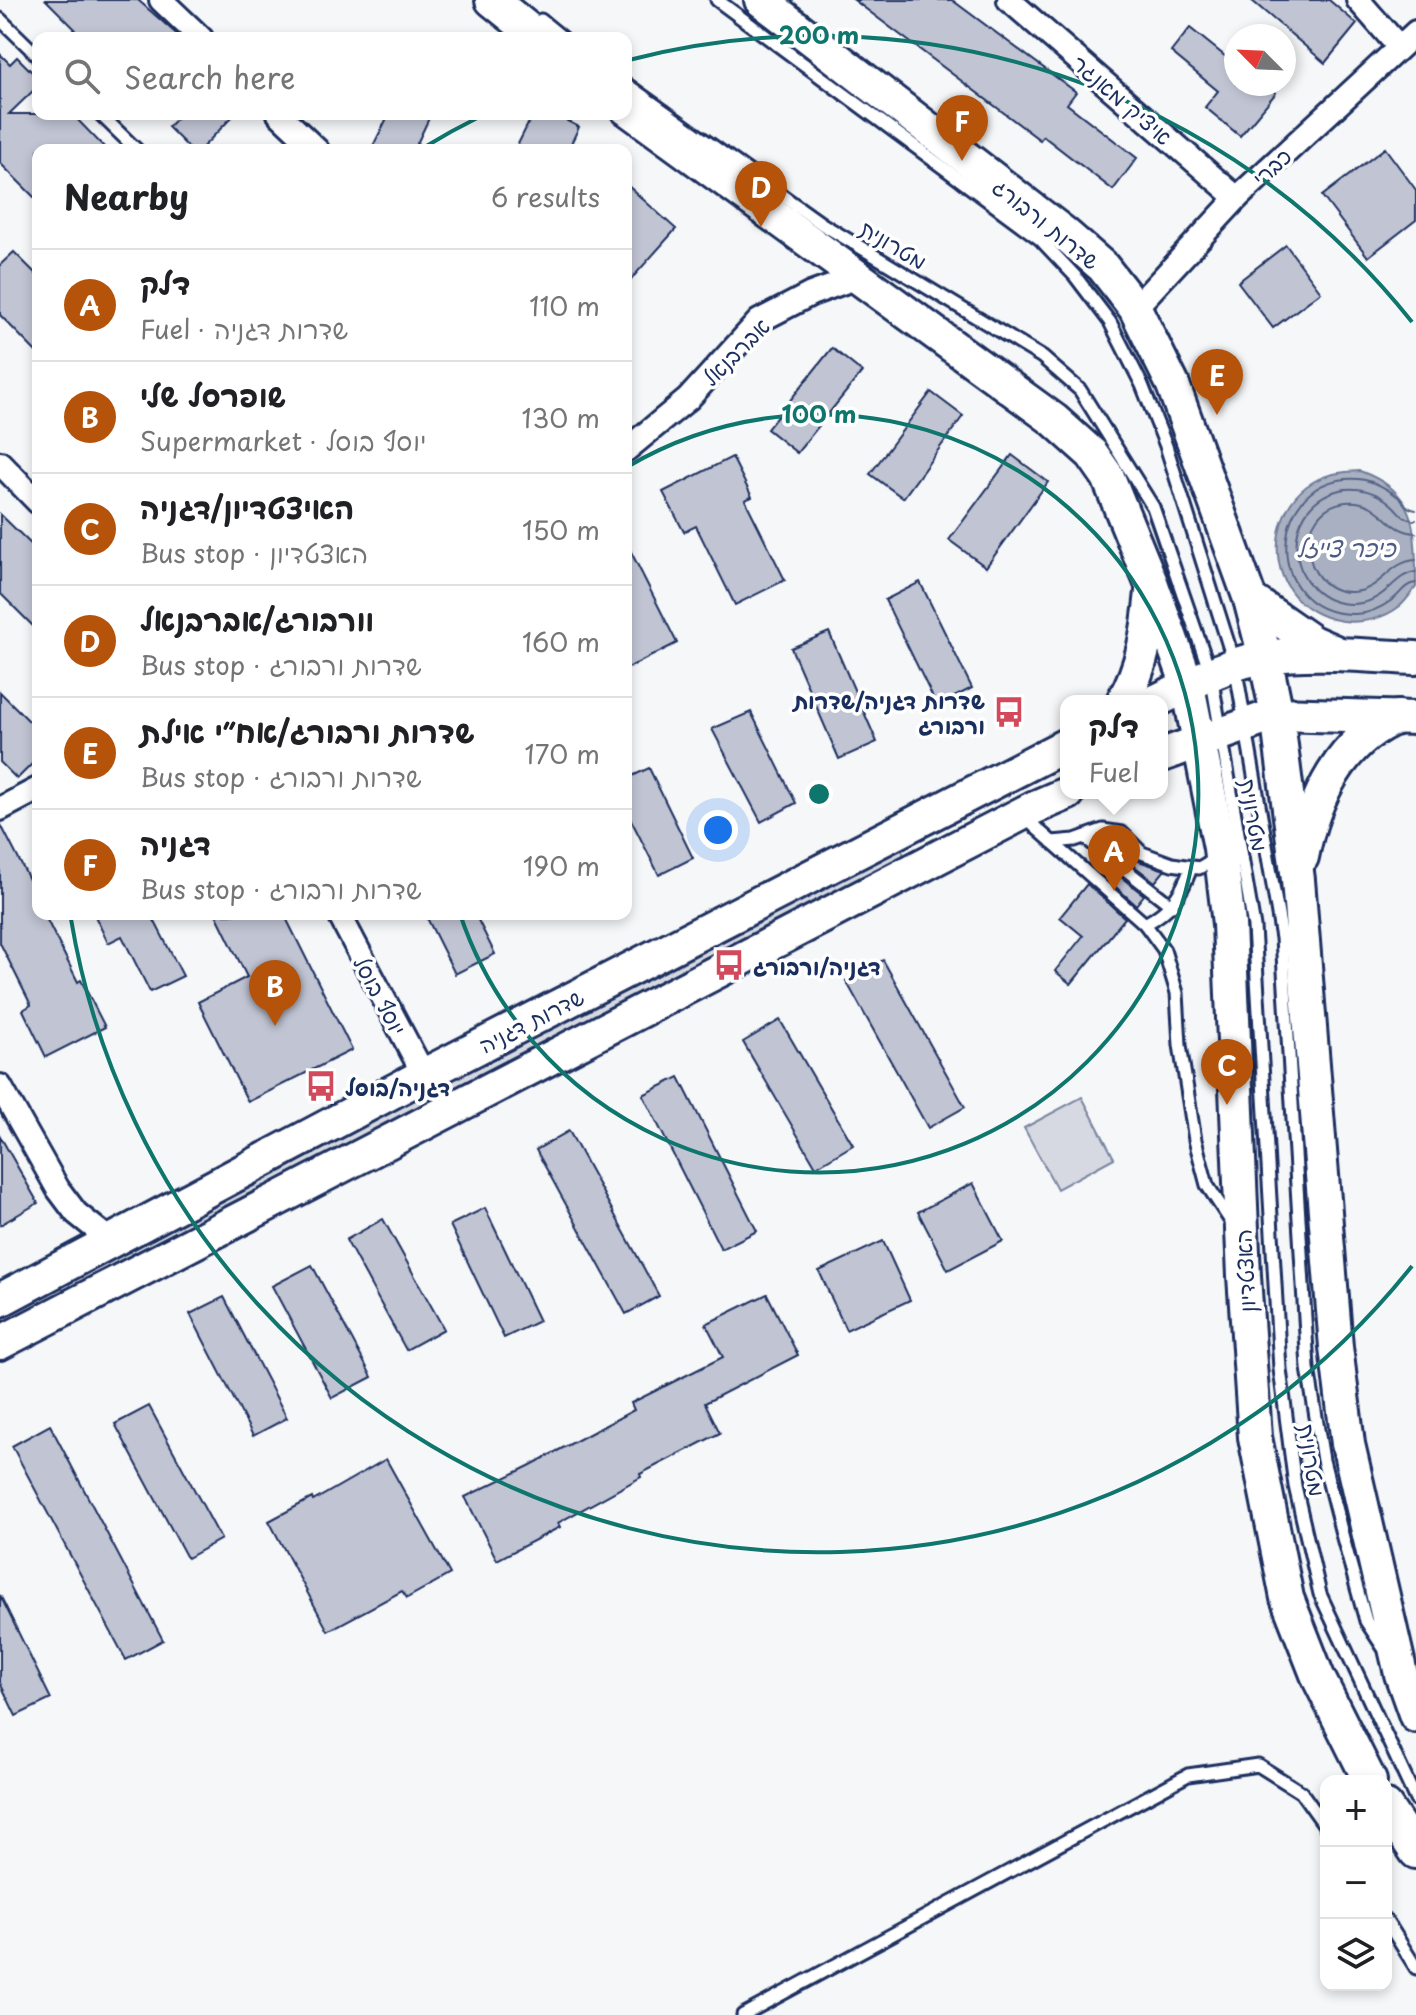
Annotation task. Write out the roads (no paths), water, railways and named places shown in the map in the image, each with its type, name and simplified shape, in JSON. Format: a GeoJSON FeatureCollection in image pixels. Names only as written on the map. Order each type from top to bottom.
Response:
{"type":"FeatureCollection","features":[{"type":"Feature","properties":{"kind":"main road"},"geometry":{"type":"LineString","coordinates":[[492,0],[533,24]]}},
{"type":"Feature","properties":{"kind":"main road","name":"שדרות ורבורג"},"geometry":{"type":"LineString","coordinates":[[761,0],[1065,234],[1103,267],[1135,308],[1173,385],[1250,599],[1277,714]]}},
{"type":"Feature","properties":{"kind":"main road"},"geometry":{"type":"LineString","coordinates":[[632,112],[1054,420],[1092,454],[1108,477],[1152,585],[1211,675],[1221,732]]}},
{"type":"Feature","properties":{"kind":"main road"},"geometry":{"type":"LineString","coordinates":[[1126,695],[1140,666],[1145,646],[1152,585]]}},
{"type":"Feature","properties":{"kind":"main road"},"geometry":{"type":"LineString","coordinates":[[1250,599],[1312,642],[1341,655]]}},
{"type":"Feature","properties":{"kind":"main road"},"geometry":{"type":"LineString","coordinates":[[1168,695],[1211,675],[1265,657],[1341,655],[1416,658]]}},
{"type":"Feature","properties":{"kind":"main road"},"geometry":{"type":"LineString","coordinates":[[1277,714],[1298,880],[1336,1347],[1346,1430],[1401,1674],[1416,1716]]}},
{"type":"Feature","properties":{"kind":"main road"},"geometry":{"type":"LineString","coordinates":[[1168,753],[1277,714],[1409,717]]}},
{"type":"Feature","properties":{"kind":"main road"},"geometry":{"type":"LineString","coordinates":[[1298,880],[1314,810],[1328,780],[1363,736],[1385,723],[1409,717]]}},
{"type":"Feature","properties":{"kind":"main road","name":"האצטדיון"},"geometry":{"type":"LineString","coordinates":[[1221,732],[1212,807],[1229,924],[1242,1235],[1255,1437],[1287,1598],[1318,1677],[1367,1775]]}},
{"type":"Feature","properties":{"kind":"main road","name":"שדרות דגניה"},"geometry":{"type":"LineString","coordinates":[[0,1300],[424,1075],[1060,748]]}},
{"type":"Feature","properties":{"kind":"main road"},"geometry":{"type":"LineString","coordinates":[[1168,770],[1182,774],[1194,783],[1212,807]]}},
{"type":"Feature","properties":{"kind":"main road","name":"שדרות דגניה"},"geometry":{"type":"LineString","coordinates":[[0,1343],[1060,796]]}},
{"type":"Feature","properties":{"kind":"main road"},"geometry":{"type":"LineString","coordinates":[[1392,1816],[1416,1852]]}},
{"type":"Feature","properties":{"kind":"street"},"geometry":{"type":"LineString","coordinates":[[161,0],[195,32]]}},
{"type":"Feature","properties":{"kind":"street","name":"איציק מאנגר"},"geometry":{"type":"LineString","coordinates":[[1009,0],[1237,198]]}},
{"type":"Feature","properties":{"kind":"street"},"geometry":{"type":"LineString","coordinates":[[1358,0],[1399,47]]}},
{"type":"Feature","properties":{"kind":"street","name":"כברי"},"geometry":{"type":"LineString","coordinates":[[1135,308],[1237,198],[1416,32]]}},
{"type":"Feature","properties":{"kind":"street"},"geometry":{"type":"LineString","coordinates":[[285,120],[311,144]]}},
{"type":"Feature","properties":{"kind":"street","name":"אברבנאל"},"geometry":{"type":"LineString","coordinates":[[632,445],[688,399],[759,321],[811,294],[858,277]]}},
{"type":"Feature","properties":{"kind":"street"},"geometry":{"type":"LineString","coordinates":[[0,463],[32,496]]}},
{"type":"Feature","properties":{"kind":"street"},"geometry":{"type":"LineString","coordinates":[[0,809],[32,792]]}},
{"type":"Feature","properties":{"kind":"street","name":"יוסף בוסל"},"geometry":{"type":"LineString","coordinates":[[342,920],[424,1075]]}},
{"type":"Feature","properties":{"kind":"street"},"geometry":{"type":"LineString","coordinates":[[0,1086],[58,1189],[76,1213],[111,1241]]}},
{"type":"Feature","properties":{"kind":"lane","name":"מטרונית"},"geometry":{"type":"LineString","coordinates":[[717,0],[1040,239],[1075,276],[1110,322],[1147,397],[1166,446],[1211,675],[1254,927],[1280,1369],[1295,1486],[1320,1594],[1416,1800]]}},
{"type":"Feature","properties":{"kind":"lane"},"geometry":{"type":"LineString","coordinates":[[0,19],[32,50]]}},
{"type":"Feature","properties":{"kind":"lane","name":"מטרונית"},"geometry":{"type":"LineString","coordinates":[[632,88],[822,224],[1042,357],[1080,390],[1153,507],[1211,675]]}},
{"type":"Feature","properties":{"kind":"lane"},"geometry":{"type":"LineString","coordinates":[[106,120],[131,144]]}},
{"type":"Feature","properties":{"kind":"lane","name":"מטרונית"},"geometry":{"type":"LineString","coordinates":[[1221,732],[1282,938],[1308,1368],[1323,1460],[1366,1621],[1401,1674]]}},
{"type":"Feature","properties":{"kind":"lane"},"geometry":{"type":"LineString","coordinates":[[1033,808],[1030,816],[1034,826],[1145,924],[1164,950],[1177,993],[1180,1045],[1195,1140],[1207,1185],[1242,1235]]}},
{"type":"Feature","properties":{"kind":"lane"},"geometry":{"type":"LineString","coordinates":[[1052,842],[1084,837],[1103,830],[1122,833],[1142,853],[1191,868],[1212,862],[1220,848]]}},
{"type":"Feature","properties":{"kind":"lane"},"geometry":{"type":"LineString","coordinates":[[1084,837],[1172,906]]}},
{"type":"Feature","properties":{"kind":"lane"},"geometry":{"type":"LineString","coordinates":[[1145,924],[1172,906],[1191,868]]}},
{"type":"Feature","properties":{"kind":"lane"},"geometry":{"type":"LineString","coordinates":[[743,2015],[1188,1775],[1258,1765],[1301,1792],[1320,1819]]}},
{"type":"Feature","properties":{"kind":"lane"},"geometry":{"type":"LineString","coordinates":[[1392,1930],[1416,1968]]}},
{"type":"Feature","properties":{"kind":"water","name":"כיכר צייזל"},"geometry":{"type":"Polygon","coordinates":[[[1360,471],[1392,489],[1409,513],[1415,545],[1416,587],[1402,604],[1387,614],[1357,622],[1342,621],[1313,611],[1290,590],[1279,562],[1279,531],[1291,503],[1313,482],[1330,475],[1360,471]]]}},
{"type":"Feature","properties":{"kind":"place","name":"דגניה"},"geometry":{"type":"Point","coordinates":[962,161]}},
{"type":"Feature","properties":{"kind":"place","name":"וורבורג/אברבנאל"},"geometry":{"type":"Point","coordinates":[761,227]}},
{"type":"Feature","properties":{"kind":"place","name":"שדרות ורבורג/אח״י אילת"},"geometry":{"type":"Point","coordinates":[1217,415]}},
{"type":"Feature","properties":{"kind":"place","name":"שדרות דגניה/שדרות ורבורג"},"geometry":{"type":"Point","coordinates":[1009,712]}},
{"type":"Feature","properties":{"kind":"place","name":"דלק"},"geometry":{"type":"Point","coordinates":[1114,891]}},
{"type":"Feature","properties":{"kind":"place","name":"דגניה/ורבורג"},"geometry":{"type":"Point","coordinates":[729,965]}},
{"type":"Feature","properties":{"kind":"place","name":"שופרסל שלי"},"geometry":{"type":"Point","coordinates":[275,1026]}},
{"type":"Feature","properties":{"kind":"place","name":"דגניה/בוסל"},"geometry":{"type":"Point","coordinates":[321,1086]}},
{"type":"Feature","properties":{"kind":"place","name":"האיצטדיון/דגניה"},"geometry":{"type":"Point","coordinates":[1227,1105]}}]}
